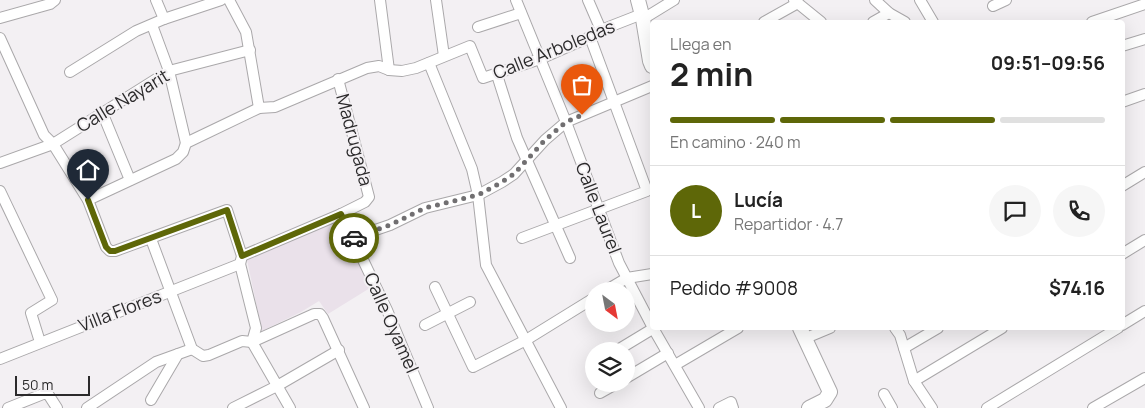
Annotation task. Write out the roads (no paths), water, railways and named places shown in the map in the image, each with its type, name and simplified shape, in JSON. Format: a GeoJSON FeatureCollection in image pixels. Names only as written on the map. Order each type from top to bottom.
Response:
{"type":"FeatureCollection","features":[{"type":"Feature","properties":{"kind":"street"},"geometry":{"type":"LineString","coordinates":[[0,18],[50,4],[55,0]]}},
{"type":"Feature","properties":{"kind":"street"},"geometry":{"type":"LineString","coordinates":[[156,0],[164,19]]}},
{"type":"Feature","properties":{"kind":"street"},"geometry":{"type":"LineString","coordinates":[[70,72],[136,31],[164,19],[221,0]]}},
{"type":"Feature","properties":{"kind":"street"},"geometry":{"type":"LineString","coordinates":[[229,0],[246,32],[259,108]]}},
{"type":"Feature","properties":{"kind":"street"},"geometry":{"type":"LineString","coordinates":[[380,0],[389,70]]}},
{"type":"Feature","properties":{"kind":"street"},"geometry":{"type":"LineString","coordinates":[[436,0],[444,56]]}},
{"type":"Feature","properties":{"kind":"street","name":"Calle Laurel"},"geometry":{"type":"LineString","coordinates":[[516,0],[566,122],[619,263],[650,321]]}},
{"type":"Feature","properties":{"kind":"street"},"geometry":{"type":"LineString","coordinates":[[588,0],[602,30]]}},
{"type":"Feature","properties":{"kind":"street"},"geometry":{"type":"LineString","coordinates":[[638,0],[643,16],[650,61]]}},
{"type":"Feature","properties":{"kind":"street","name":"Calle Arboledas"},"geometry":{"type":"LineString","coordinates":[[186,142],[259,108],[275,106],[367,68],[379,66],[389,70],[402,71],[429,63],[470,46],[483,78],[497,75],[540,59],[602,30],[643,16],[674,0]]}},
{"type":"Feature","properties":{"kind":"street"},"geometry":{"type":"LineString","coordinates":[[875,0],[888,13],[901,20]]}},
{"type":"Feature","properties":{"kind":"street"},"geometry":{"type":"LineString","coordinates":[[920,0],[932,20]]}},
{"type":"Feature","properties":{"kind":"street"},"geometry":{"type":"LineString","coordinates":[[993,6],[1006,0]]}},
{"type":"Feature","properties":{"kind":"street"},"geometry":{"type":"LineString","coordinates":[[767,20],[796,2],[818,20]]}},
{"type":"Feature","properties":{"kind":"street"},"geometry":{"type":"LineString","coordinates":[[1098,20],[1145,4]]}},
{"type":"Feature","properties":{"kind":"street"},"geometry":{"type":"LineString","coordinates":[[478,27],[521,13]]}},
{"type":"Feature","properties":{"kind":"street"},"geometry":{"type":"LineString","coordinates":[[876,20],[888,13]]}},
{"type":"Feature","properties":{"kind":"street"},"geometry":{"type":"LineString","coordinates":[[88,200],[176,159],[183,152],[186,142],[168,71],[152,25]]}},
{"type":"Feature","properties":{"kind":"street"},"geometry":{"type":"LineString","coordinates":[[522,238],[647,191],[590,37]]}},
{"type":"Feature","properties":{"kind":"street"},"geometry":{"type":"LineString","coordinates":[[0,38],[44,135],[53,144],[88,200],[106,247],[110,251],[151,239],[227,210],[241,260],[256,328],[252,342],[290,408]]}},
{"type":"Feature","properties":{"kind":"street"},"geometry":{"type":"LineString","coordinates":[[1125,45],[1145,39]]}},
{"type":"Feature","properties":{"kind":"street","name":"Calle Nayarit"},"geometry":{"type":"LineString","coordinates":[[0,163],[53,144],[168,71],[250,50]]}},
{"type":"Feature","properties":{"kind":"street"},"geometry":{"type":"LineString","coordinates":[[429,63],[472,169],[478,195],[486,265],[561,408]]}},
{"type":"Feature","properties":{"kind":"street"},"geometry":{"type":"LineString","coordinates":[[497,75],[517,138],[570,258]]}},
{"type":"Feature","properties":{"kind":"street","name":"Madrugada"},"geometry":{"type":"LineString","coordinates":[[338,79],[369,197],[365,202],[341,214]]}},
{"type":"Feature","properties":{"kind":"street"},"geometry":{"type":"LineString","coordinates":[[352,238],[390,225],[425,208],[478,195],[514,174],[545,140],[566,122],[650,87]]}},
{"type":"Feature","properties":{"kind":"street"},"geometry":{"type":"LineString","coordinates":[[1125,101],[1145,94]]}},
{"type":"Feature","properties":{"kind":"street"},"geometry":{"type":"LineString","coordinates":[[102,112],[130,180]]}},
{"type":"Feature","properties":{"kind":"street"},"geometry":{"type":"LineString","coordinates":[[1125,184],[1145,172]]}},
{"type":"Feature","properties":{"kind":"street"},"geometry":{"type":"LineString","coordinates":[[0,191],[52,300],[31,312],[40,342]]}},
{"type":"Feature","properties":{"kind":"street","name":"Calle Oyamel"},"geometry":{"type":"LineString","coordinates":[[341,214],[387,310],[425,407]]}},
{"type":"Feature","properties":{"kind":"street","name":"Villa Flores"},"geometry":{"type":"LineString","coordinates":[[0,359],[170,291],[341,214]]}},
{"type":"Feature","properties":{"kind":"street"},"geometry":{"type":"LineString","coordinates":[[151,239],[192,349],[203,356],[209,355],[242,341],[252,342],[314,314],[320,314],[339,350],[364,408]]}},
{"type":"Feature","properties":{"kind":"street"},"geometry":{"type":"LineString","coordinates":[[1125,252],[1145,240]]}},
{"type":"Feature","properties":{"kind":"street"},"geometry":{"type":"LineString","coordinates":[[620,282],[627,278],[650,274]]}},
{"type":"Feature","properties":{"kind":"street"},"geometry":{"type":"LineString","coordinates":[[435,287],[473,367],[526,340],[585,304]]}},
{"type":"Feature","properties":{"kind":"street"},"geometry":{"type":"LineString","coordinates":[[425,325],[470,302]]}},
{"type":"Feature","properties":{"kind":"street"},"geometry":{"type":"LineString","coordinates":[[1125,323],[1145,311]]}},
{"type":"Feature","properties":{"kind":"street"},"geometry":{"type":"LineString","coordinates":[[630,342],[650,329]]}},
{"type":"Feature","properties":{"kind":"street","name":"Calle Laurel"},"geometry":{"type":"LineString","coordinates":[[655,330],[699,408]]}},
{"type":"Feature","properties":{"kind":"street"},"geometry":{"type":"LineString","coordinates":[[675,365],[735,330]]}},
{"type":"Feature","properties":{"kind":"street"},"geometry":{"type":"LineString","coordinates":[[809,408],[825,400],[830,392],[803,333],[819,330]]}},
{"type":"Feature","properties":{"kind":"street"},"geometry":{"type":"LineString","coordinates":[[897,330],[900,334],[914,381],[932,408]]}},
{"type":"Feature","properties":{"kind":"street"},"geometry":{"type":"LineString","coordinates":[[904,348],[935,330]]}},
{"type":"Feature","properties":{"kind":"street"},"geometry":{"type":"LineString","coordinates":[[914,381],[999,330]]}},
{"type":"Feature","properties":{"kind":"street"},"geometry":{"type":"LineString","coordinates":[[986,408],[1115,330]]}},
{"type":"Feature","properties":{"kind":"street"},"geometry":{"type":"LineString","coordinates":[[87,408],[156,362],[192,349]]}},
{"type":"Feature","properties":{"kind":"street"},"geometry":{"type":"LineString","coordinates":[[233,408],[339,350]]}},
{"type":"Feature","properties":{"kind":"street"},"geometry":{"type":"LineString","coordinates":[[635,373],[668,353]]}},
{"type":"Feature","properties":{"kind":"street"},"geometry":{"type":"LineString","coordinates":[[151,400],[178,354]]}},
{"type":"Feature","properties":{"kind":"street"},"geometry":{"type":"LineString","coordinates":[[1093,408],[1145,378]]}},
{"type":"Feature","properties":{"kind":"street"},"geometry":{"type":"LineString","coordinates":[[8,408],[43,394],[48,394],[58,408]]}},
{"type":"Feature","properties":{"kind":"street"},"geometry":{"type":"LineString","coordinates":[[884,394],[892,408]]}},
{"type":"Feature","properties":{"kind":"street"},"geometry":{"type":"LineString","coordinates":[[718,408],[732,405]]}}]}
